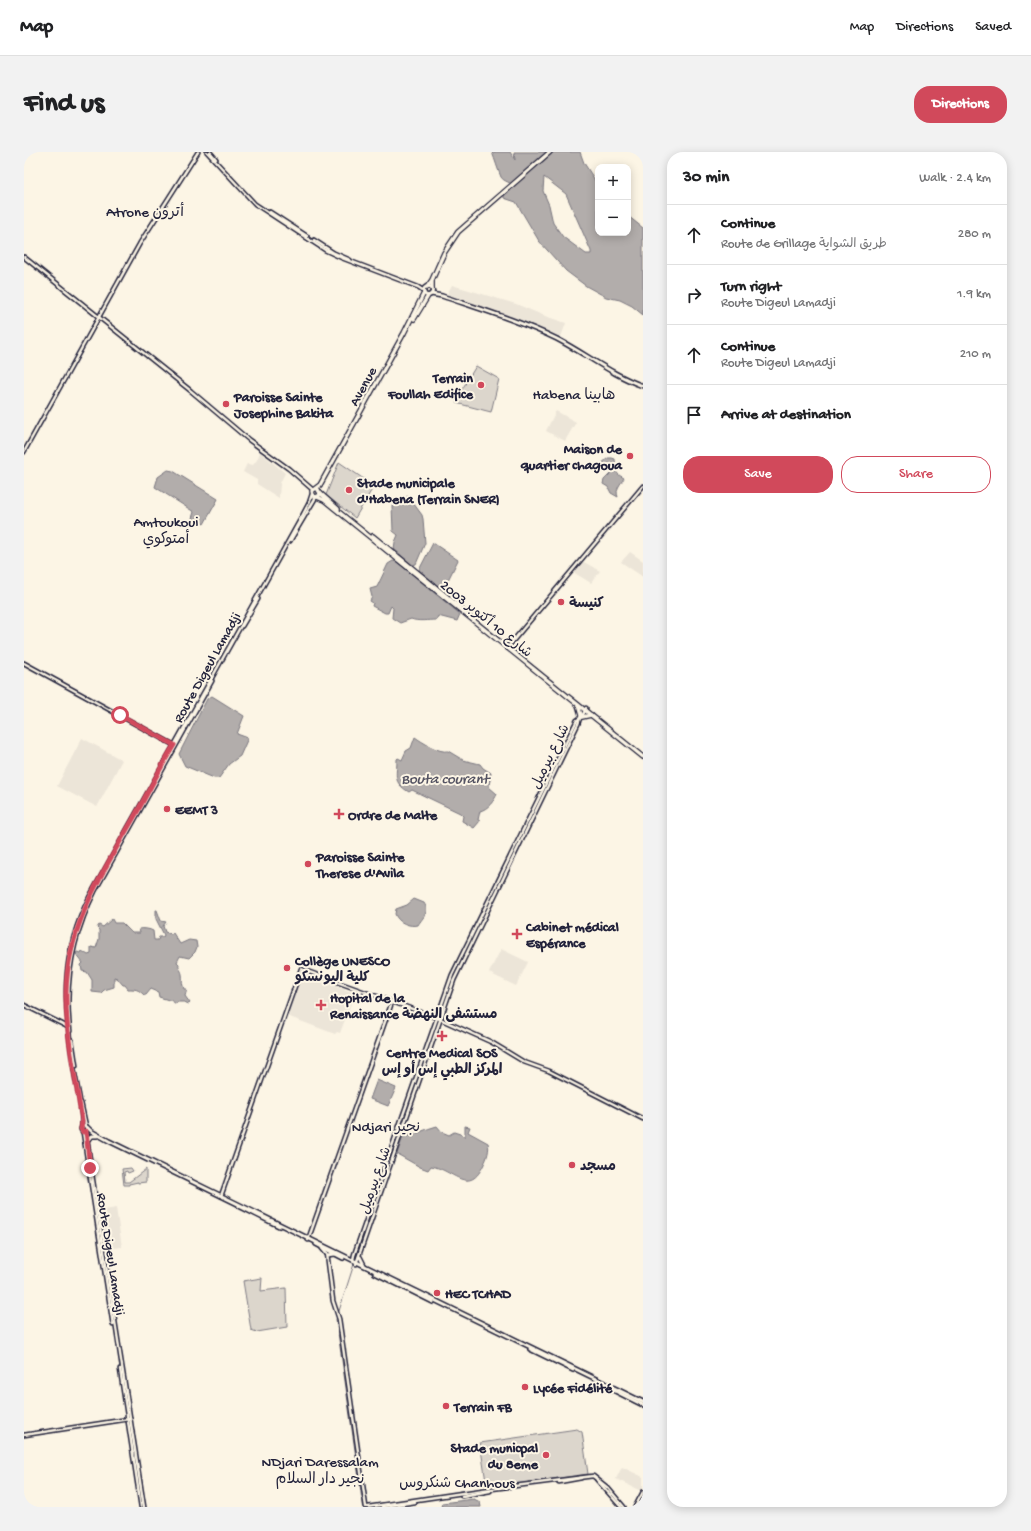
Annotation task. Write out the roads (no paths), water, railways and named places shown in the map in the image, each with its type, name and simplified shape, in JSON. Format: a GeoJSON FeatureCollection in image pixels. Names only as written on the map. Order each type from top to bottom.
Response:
{"type":"FeatureCollection","features":[{"type":"Feature","properties":{"kind":"highway"},"geometry":{"type":"LineString","coordinates":[[316,491],[427,292],[439,261],[450,243],[458,232],[477,214],[550,152]]}},
{"type":"Feature","properties":{"kind":"highway"},"geometry":{"type":"LineString","coordinates":[[432,280],[432,290]]}},
{"type":"Feature","properties":{"kind":"highway","name":"شارع 10 أكتوبر 2003"},"geometry":{"type":"LineString","coordinates":[[316,491],[317,497],[324,500],[643,755]]}},
{"type":"Feature","properties":{"kind":"highway","name":"شارع 10 أكتوبر 2003"},"geometry":{"type":"LineString","coordinates":[[316,491],[586,709],[591,715],[643,755]]}},
{"type":"Feature","properties":{"kind":"highway"},"geometry":{"type":"LineString","coordinates":[[578,704],[581,717],[591,715]]}},
{"type":"Feature","properties":{"kind":"main road"},"geometry":{"type":"LineString","coordinates":[[427,292],[429,287],[442,296]]}},
{"type":"Feature","properties":{"kind":"main road"},"geometry":{"type":"LineString","coordinates":[[427,292],[432,290]]}},
{"type":"Feature","properties":{"kind":"main road"},"geometry":{"type":"LineString","coordinates":[[427,292],[537,330],[557,339],[624,378],[643,386]]}},
{"type":"Feature","properties":{"kind":"main road"},"geometry":{"type":"LineString","coordinates":[[85,1129],[309,1239],[328,1252],[356,1260],[643,1404]]}},
{"type":"Feature","properties":{"kind":"main road"},"geometry":{"type":"LineString","coordinates":[[85,1129],[221,1196]]}},
{"type":"Feature","properties":{"kind":"main road"},"geometry":{"type":"LineString","coordinates":[[87,1141],[90,1136],[97,1136]]}},
{"type":"Feature","properties":{"kind":"main road"},"geometry":{"type":"LineString","coordinates":[[309,1239],[328,1252],[356,1260],[365,1266],[643,1404]]}},
{"type":"Feature","properties":{"kind":"street"},"geometry":{"type":"LineString","coordinates":[[24,452],[146,234],[198,152]]}},
{"type":"Feature","properties":{"kind":"street"},"geometry":{"type":"LineString","coordinates":[[209,152],[257,203],[294,228],[341,256],[427,292]]}},
{"type":"Feature","properties":{"kind":"street"},"geometry":{"type":"LineString","coordinates":[[24,257],[195,394],[249,440],[316,491]]}},
{"type":"Feature","properties":{"kind":"street"},"geometry":{"type":"LineString","coordinates":[[508,647],[643,486]]}},
{"type":"Feature","properties":{"kind":"street","name":"Route Digeul Lamadji"},"geometry":{"type":"LineString","coordinates":[[142,1507],[87,1141],[68,1028],[66,978],[72,944],[79,921],[89,898],[316,491]]}},
{"type":"Feature","properties":{"kind":"street"},"geometry":{"type":"LineString","coordinates":[[85,1129],[68,1007],[70,965],[79,927],[95,891],[266,584],[317,497]]}},
{"type":"Feature","properties":{"kind":"street"},"geometry":{"type":"LineString","coordinates":[[24,663],[174,745]]}},
{"type":"Feature","properties":{"kind":"street","name":"شارع بيرميل"},"geometry":{"type":"LineString","coordinates":[[356,1260],[438,1019],[457,973],[586,709]]}},
{"type":"Feature","properties":{"kind":"street"},"geometry":{"type":"LineString","coordinates":[[221,1196],[301,969],[438,1019],[491,1042],[524,1062],[549,1072],[643,1119]]}},
{"type":"Feature","properties":{"kind":"street"},"geometry":{"type":"LineString","coordinates":[[309,1239],[392,1002]]}},
{"type":"Feature","properties":{"kind":"street"},"geometry":{"type":"LineString","coordinates":[[24,1005],[68,1028]]}},
{"type":"Feature","properties":{"kind":"street","name":"شارع بيرميل"},"geometry":{"type":"LineString","coordinates":[[356,1260],[438,1019]]}},
{"type":"Feature","properties":{"kind":"street","name":"Route Digeul Lamadji"},"geometry":{"type":"LineString","coordinates":[[85,1129],[108,1300],[119,1355]]}},
{"type":"Feature","properties":{"kind":"street"},"geometry":{"type":"LineString","coordinates":[[328,1252],[333,1301],[338,1319],[367,1507],[594,1476],[608,1488],[623,1507]]}},
{"type":"Feature","properties":{"kind":"street"},"geometry":{"type":"LineString","coordinates":[[24,1435],[128,1419]]}},
{"type":"Feature","properties":{"kind":"street"},"geometry":{"type":"LineString","coordinates":[[382,1507],[593,1477],[623,1507]]}},
{"type":"Feature","properties":{"kind":"street"},"geometry":{"type":"LineString","coordinates":[[635,1507],[643,1492]]}},
{"type":"Feature","properties":{"kind":"water"},"geometry":{"type":"Polygon","coordinates":[[[492,152],[510,152],[515,160],[514,152],[580,152],[584,163],[595,180],[595,236],[631,236],[631,218],[643,228],[643,315],[632,306],[620,300],[606,297],[586,286],[566,271],[539,241],[516,202],[504,198],[504,194],[514,186],[501,177],[492,152]],[[544,177],[543,191],[549,205],[553,223],[563,237],[586,254],[591,254],[566,194],[544,177]]]}},
{"type":"Feature","properties":{"kind":"water"},"geometry":{"type":"Polygon","coordinates":[[[608,458],[615,459],[615,468],[620,476],[624,478],[618,489],[618,497],[611,493],[608,487],[603,484],[604,480],[612,472],[611,467],[608,465],[599,472],[597,471],[600,465],[608,458]]]}},
{"type":"Feature","properties":{"kind":"water"},"geometry":{"type":"Polygon","coordinates":[[[168,470],[173,471],[218,499],[204,524],[192,518],[194,512],[155,487],[158,477],[168,470]]]}},
{"type":"Feature","properties":{"kind":"water"},"geometry":{"type":"Polygon","coordinates":[[[408,496],[422,515],[425,543],[416,564],[412,565],[394,549],[398,535],[393,531],[392,506],[408,496]]]}},
{"type":"Feature","properties":{"kind":"water"},"geometry":{"type":"Polygon","coordinates":[[[433,543],[458,560],[443,590],[419,570],[433,543]]]}},
{"type":"Feature","properties":{"kind":"water"},"geometry":{"type":"Polygon","coordinates":[[[393,561],[397,562],[460,614],[457,621],[438,616],[436,620],[420,621],[411,619],[400,623],[392,618],[393,608],[391,606],[388,613],[385,613],[372,606],[373,603],[370,601],[372,597],[370,589],[377,587],[388,564],[393,561]]]}},
{"type":"Feature","properties":{"kind":"water"},"geometry":{"type":"Polygon","coordinates":[[[212,696],[244,716],[237,734],[248,738],[240,756],[229,764],[219,778],[214,778],[185,766],[179,754],[207,699],[212,696]]]}},
{"type":"Feature","properties":{"kind":"water","name":"Bouta courant"},"geometry":{"type":"Polygon","coordinates":[[[415,737],[435,749],[448,751],[463,760],[480,764],[491,773],[489,787],[497,794],[486,808],[480,811],[478,820],[480,821],[474,828],[462,821],[463,816],[460,813],[412,790],[409,792],[398,782],[396,774],[397,759],[402,760],[406,751],[411,748],[415,737]]]}},
{"type":"Feature","properties":{"kind":"water"},"geometry":{"type":"Polygon","coordinates":[[[414,899],[424,903],[426,906],[426,912],[418,925],[405,924],[399,920],[395,914],[396,909],[407,905],[414,899]]]}},
{"type":"Feature","properties":{"kind":"water"},"geometry":{"type":"Polygon","coordinates":[[[156,910],[161,921],[166,922],[163,926],[165,932],[171,934],[173,933],[180,944],[189,940],[196,941],[197,947],[195,952],[189,958],[180,956],[177,962],[182,974],[184,989],[187,989],[185,996],[190,1003],[177,1002],[176,1004],[172,1001],[159,997],[158,992],[151,989],[146,995],[144,995],[137,990],[128,989],[114,977],[114,987],[104,990],[101,993],[92,992],[92,980],[87,972],[82,971],[81,965],[83,963],[76,954],[77,952],[81,953],[82,951],[88,955],[91,954],[91,947],[96,948],[99,939],[99,930],[97,928],[99,925],[103,927],[112,919],[114,923],[122,923],[132,933],[140,933],[139,929],[152,930],[154,940],[158,940],[159,937],[163,937],[164,935],[156,919],[156,910]]]}},
{"type":"Feature","properties":{"kind":"water"},"geometry":{"type":"Polygon","coordinates":[[[377,1080],[396,1088],[388,1106],[370,1099],[377,1080]]]}},
{"type":"Feature","properties":{"kind":"water"},"geometry":{"type":"Polygon","coordinates":[[[437,1126],[442,1132],[449,1135],[454,1132],[463,1136],[465,1136],[465,1126],[470,1127],[468,1132],[488,1143],[489,1145],[485,1162],[478,1174],[473,1179],[460,1179],[439,1168],[431,1166],[428,1170],[397,1154],[403,1137],[437,1126]]]}},
{"type":"Feature","properties":{"kind":"water"},"geometry":{"type":"Polygon","coordinates":[[[474,1499],[480,1502],[481,1507],[441,1507],[442,1503],[474,1499]]]}},
{"type":"Feature","properties":{"kind":"waterway"},"geometry":{"type":"LineString","coordinates":[[445,1003],[454,976],[553,772]]}},
{"type":"Feature","properties":{"kind":"waterway"},"geometry":{"type":"LineString","coordinates":[[422,1066],[438,1023]]}},
{"type":"Feature","properties":{"kind":"waterway"},"geometry":{"type":"LineString","coordinates":[[414,1089],[421,1070]]}},
{"type":"Feature","properties":{"kind":"waterway"},"geometry":{"type":"LineString","coordinates":[[357,1252],[413,1093]]}},
{"type":"Feature","properties":{"kind":"waterway"},"geometry":{"type":"LineString","coordinates":[[339,1311],[354,1264]]}},
{"type":"Feature","properties":{"kind":"waterway"},"geometry":{"type":"LineString","coordinates":[[336,1319],[361,1492]]}},
{"type":"Feature","properties":{"kind":"waterway"},"geometry":{"type":"LineString","coordinates":[[361,1492],[364,1507]]}},
{"type":"Feature","properties":{"kind":"place","name":"Terrain Foullah Edifice"},"geometry":{"type":"Point","coordinates":[481,385]}},
{"type":"Feature","properties":{"kind":"place","name":"Paroisse Sainte Josephine Bakita"},"geometry":{"type":"Point","coordinates":[226,404]}},
{"type":"Feature","properties":{"kind":"place","name":"Maison de quartier chagoua"},"geometry":{"type":"Point","coordinates":[630,456]}},
{"type":"Feature","properties":{"kind":"place","name":"Stade municipale d'Habena (Terrain SNER)"},"geometry":{"type":"Point","coordinates":[349,490]}},
{"type":"Feature","properties":{"kind":"place","name":"كنيسة"},"geometry":{"type":"Point","coordinates":[561,602]}},
{"type":"Feature","properties":{"kind":"place","name":"EEMT 3"},"geometry":{"type":"Point","coordinates":[167,809]}},
{"type":"Feature","properties":{"kind":"place","name":"Ordre de Malte"},"geometry":{"type":"Point","coordinates":[339,814]}},
{"type":"Feature","properties":{"kind":"place","name":"Paroisse Sainte Therese d'Avila"},"geometry":{"type":"Point","coordinates":[308,864]}},
{"type":"Feature","properties":{"kind":"place","name":"Cabinet médical Espérance"},"geometry":{"type":"Point","coordinates":[517,934]}},
{"type":"Feature","properties":{"kind":"place","name":"Collège UNESCO كلية اليونسكو"},"geometry":{"type":"Point","coordinates":[287,968]}},
{"type":"Feature","properties":{"kind":"place","name":"Hopital de la Renaissance مستشفى النهضة"},"geometry":{"type":"Point","coordinates":[321,1005]}},
{"type":"Feature","properties":{"kind":"place","name":"Centre Medical SOS المركز الطبي إس أو إس"},"geometry":{"type":"Point","coordinates":[442,1036]}},
{"type":"Feature","properties":{"kind":"place","name":"مسجد"},"geometry":{"type":"Point","coordinates":[572,1165]}},
{"type":"Feature","properties":{"kind":"place","name":"HEC TCHAD"},"geometry":{"type":"Point","coordinates":[437,1293]}},
{"type":"Feature","properties":{"kind":"place","name":"Lycée Fidélité"},"geometry":{"type":"Point","coordinates":[525,1387]}},
{"type":"Feature","properties":{"kind":"place","name":"Terrain FB"},"geometry":{"type":"Point","coordinates":[446,1406]}},
{"type":"Feature","properties":{"kind":"place","name":"Stade municpal du 8eme"},"geometry":{"type":"Point","coordinates":[546,1455]}},
{"type":"Feature","properties":{"kind":"district","name":"Atrone أترون"},"geometry":{"type":"Point","coordinates":[145,211]}},
{"type":"Feature","properties":{"kind":"district","name":"Habena هابينا"},"geometry":{"type":"Point","coordinates":[574,394]}},
{"type":"Feature","properties":{"kind":"district","name":"Amtoukoui أمتوكوي"},"geometry":{"type":"Point","coordinates":[166,530]}},
{"type":"Feature","properties":{"kind":"district","name":"Ndjari نجير"},"geometry":{"type":"Point","coordinates":[386,1126]}},
{"type":"Feature","properties":{"kind":"district","name":"NDjari Daressalam نجير دار السلام"},"geometry":{"type":"Point","coordinates":[320,1470]}},
{"type":"Feature","properties":{"kind":"district","name":"شنكروس Chanhous"},"geometry":{"type":"Point","coordinates":[457,1482]}}]}
